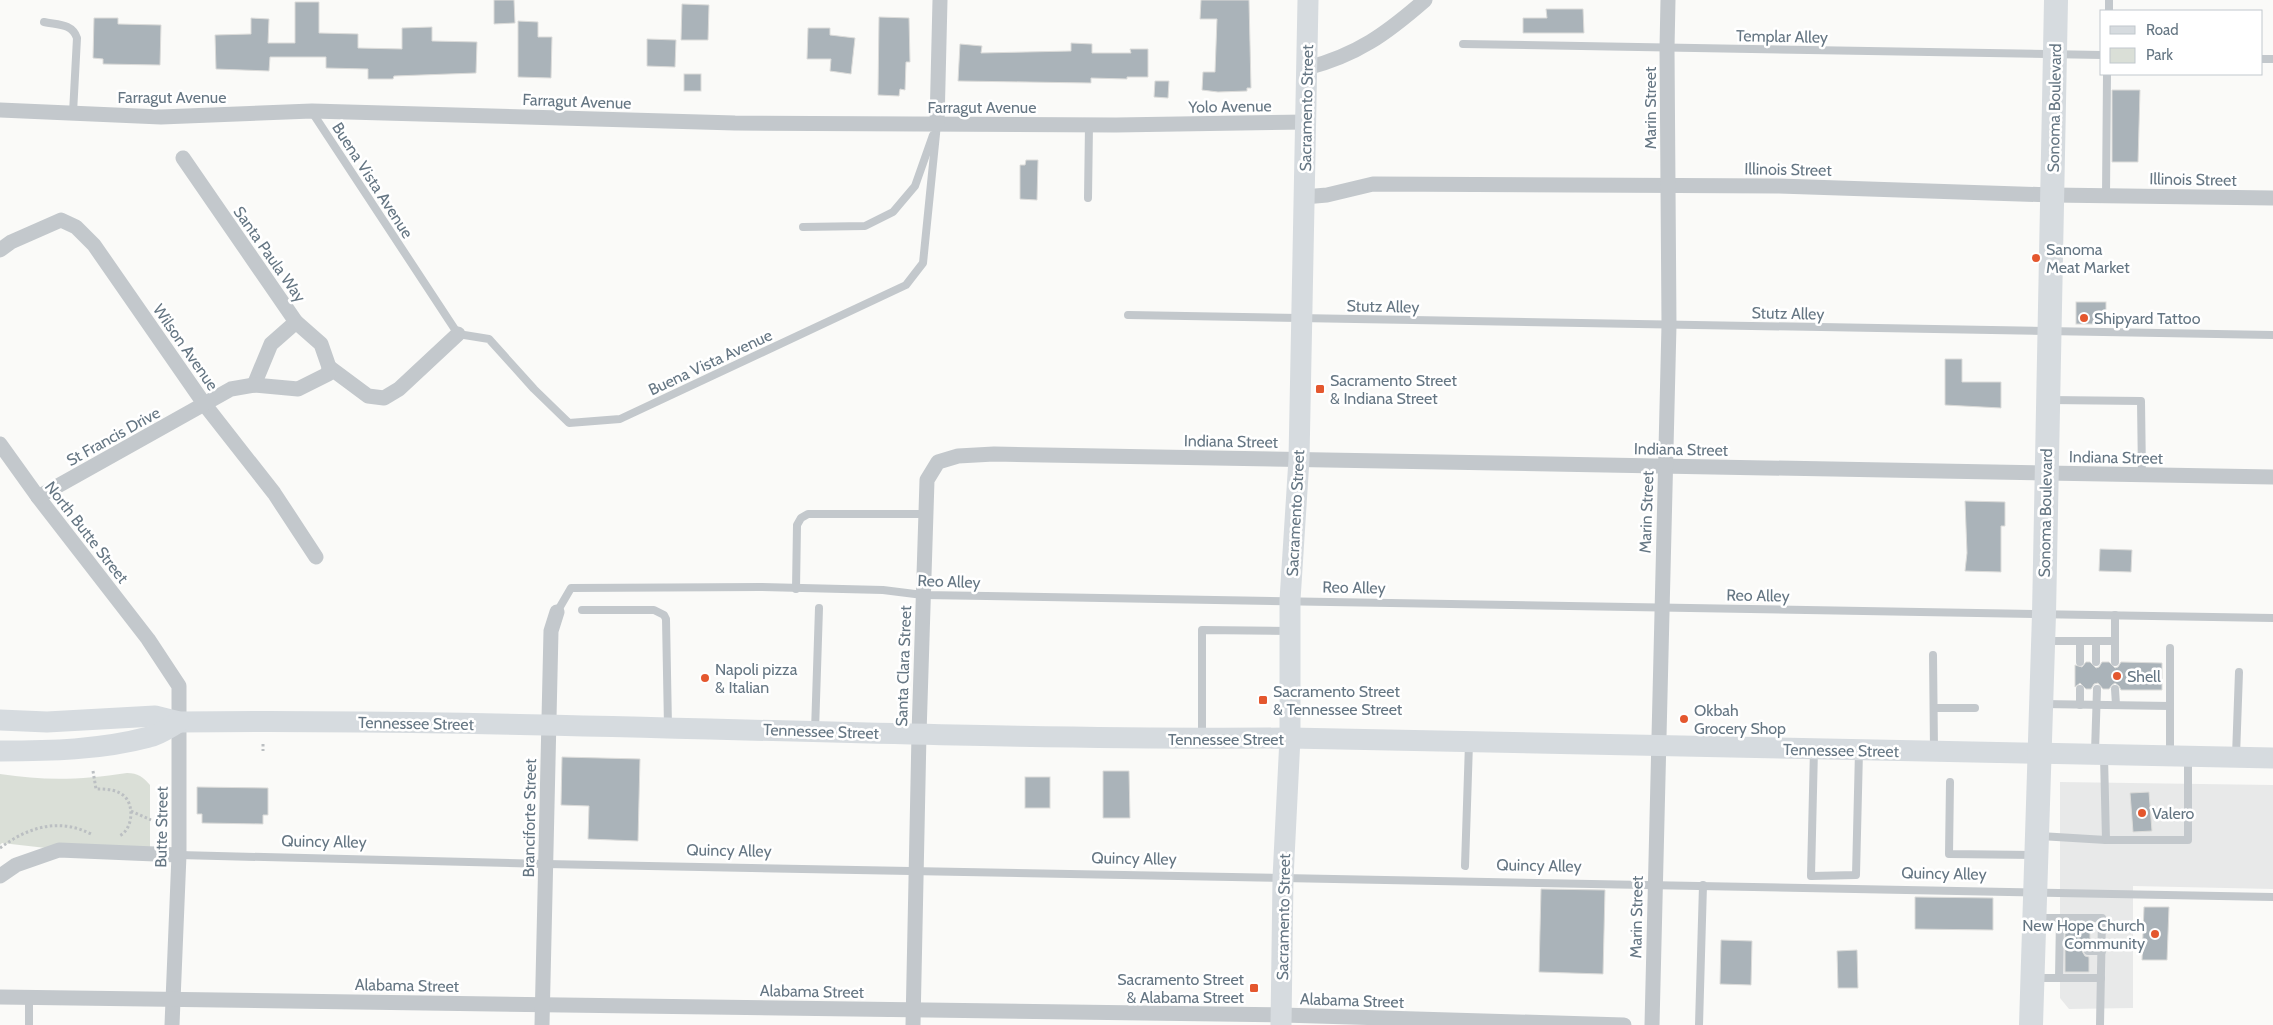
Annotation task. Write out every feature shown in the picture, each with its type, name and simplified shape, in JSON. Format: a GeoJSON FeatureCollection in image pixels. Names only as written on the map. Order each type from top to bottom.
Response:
{"type":"FeatureCollection","features":[{"type":"Feature","properties":{"kind":"main road","name":"Sacramento Street"},"geometry":{"type":"LineString","coordinates":[[1281,1020],[1283,878],[1290,738],[1290,600],[1299,459],[1308,0]]}},
{"type":"Feature","properties":{"kind":"main road","name":"Sonoma Boulevard"},"geometry":{"type":"LineString","coordinates":[[2031,1025],[2044,614],[2056,0]]}},
{"type":"Feature","properties":{"kind":"main road","name":"Tennessee Street"},"geometry":{"type":"LineString","coordinates":[[0,720],[47,722],[155,716],[179,722],[668,727],[1202,740],[1290,738],[2039,755],[2273,758]]}},
{"type":"Feature","properties":{"kind":"main road","name":"Tennessee Street"},"geometry":{"type":"LineString","coordinates":[[0,751],[66,751],[110,744],[150,737],[179,722]]}},
{"type":"Feature","properties":{"kind":"street"},"geometry":{"type":"LineString","coordinates":[[937,124],[940,0]]}},
{"type":"Feature","properties":{"kind":"street"},"geometry":{"type":"LineString","coordinates":[[1306,68],[1336,61],[1365,47],[1401,21],[1425,0]]}},
{"type":"Feature","properties":{"kind":"street","name":"Marin Street"},"geometry":{"type":"LineString","coordinates":[[1652,1025],[1669,325],[1668,0]]}},
{"type":"Feature","properties":{"kind":"street","name":"Farragut Avenue"},"geometry":{"type":"LineString","coordinates":[[0,110],[161,117],[312,111],[735,123],[1154,124]]}},
{"type":"Feature","properties":{"kind":"street","name":"Yolo Avenue"},"geometry":{"type":"LineString","coordinates":[[1154,124],[1306,122]]}},
{"type":"Feature","properties":{"kind":"street","name":"Santa Paula Way"},"geometry":{"type":"LineString","coordinates":[[183,158],[296,322],[321,344],[329,367]]}},
{"type":"Feature","properties":{"kind":"street","name":"Illinois Street"},"geometry":{"type":"LineString","coordinates":[[1304,187],[1327,195],[1373,184],[1779,186],[2052,195],[2273,198]]}},
{"type":"Feature","properties":{"kind":"street","name":"Wilson Avenue"},"geometry":{"type":"LineString","coordinates":[[0,250],[10,242],[61,220],[76,227],[94,245],[205,405],[274,493],[316,557]]}},
{"type":"Feature","properties":{"kind":"street"},"geometry":{"type":"LineString","coordinates":[[254,385],[271,344],[296,322]]}},
{"type":"Feature","properties":{"kind":"street"},"geometry":{"type":"LineString","coordinates":[[329,367],[368,396],[384,398],[399,389],[458,334]]}},
{"type":"Feature","properties":{"kind":"street","name":"St Francis Drive"},"geometry":{"type":"LineString","coordinates":[[38,497],[231,389],[254,385],[298,389],[328,374],[329,367]]}},
{"type":"Feature","properties":{"kind":"street","name":"North Butte Street"},"geometry":{"type":"LineString","coordinates":[[0,444],[38,497],[148,639]]}},
{"type":"Feature","properties":{"kind":"street","name":"Santa Clara Street"},"geometry":{"type":"LineString","coordinates":[[913,1018],[918,734],[927,480],[938,462],[958,456],[985,454],[1088,456]]}},
{"type":"Feature","properties":{"kind":"street","name":"Indiana Street"},"geometry":{"type":"LineString","coordinates":[[1088,456],[2273,477]]}},
{"type":"Feature","properties":{"kind":"street","name":"Branciforte Street"},"geometry":{"type":"LineString","coordinates":[[542,1025],[551,631],[557,612]]}},
{"type":"Feature","properties":{"kind":"street","name":"Butte Street"},"geometry":{"type":"LineString","coordinates":[[148,639],[179,686],[179,855],[172,1025]]}},
{"type":"Feature","properties":{"kind":"street","name":"Quincy Alley"},"geometry":{"type":"LineString","coordinates":[[0,876],[16,865],[59,850],[179,855]]}},
{"type":"Feature","properties":{"kind":"street","name":"Alabama Street"},"geometry":{"type":"LineString","coordinates":[[0,997],[542,1005],[913,1018],[1281,1020],[1624,1025]]}},
{"type":"Feature","properties":{"kind":"lane"},"geometry":{"type":"LineString","coordinates":[[44,22],[70,27],[75,31],[77,38],[74,113]]}},
{"type":"Feature","properties":{"kind":"lane","name":"Templar Alley"},"geometry":{"type":"LineString","coordinates":[[1462,44],[2100,55]]}},
{"type":"Feature","properties":{"kind":"lane"},"geometry":{"type":"LineString","coordinates":[[2106,75],[2106,196]]}},
{"type":"Feature","properties":{"kind":"lane","name":"Buena Vista Avenue"},"geometry":{"type":"LineString","coordinates":[[312,111],[458,334],[489,339],[534,389],[569,423],[620,419],[906,285],[922,263],[937,124]]}},
{"type":"Feature","properties":{"kind":"lane"},"geometry":{"type":"LineString","coordinates":[[803,227],[865,226],[893,212],[915,186],[937,124]]}},
{"type":"Feature","properties":{"kind":"lane"},"geometry":{"type":"LineString","coordinates":[[1088,198],[1089,125]]}},
{"type":"Feature","properties":{"kind":"lane","name":"Stutz Alley"},"geometry":{"type":"LineString","coordinates":[[1128,315],[2273,335]]}},
{"type":"Feature","properties":{"kind":"lane"},"geometry":{"type":"LineString","coordinates":[[2048,400],[2141,401],[2142,474]]}},
{"type":"Feature","properties":{"kind":"lane"},"geometry":{"type":"LineString","coordinates":[[796,589],[797,525],[801,518],[808,514],[926,514]]}},
{"type":"Feature","properties":{"kind":"lane","name":"Reo Alley"},"geometry":{"type":"LineString","coordinates":[[557,612],[571,588],[760,587],[883,590],[923,595],[2273,618]]}},
{"type":"Feature","properties":{"kind":"lane"},"geometry":{"type":"LineString","coordinates":[[815,731],[818,608]]}},
{"type":"Feature","properties":{"kind":"lane"},"geometry":{"type":"LineString","coordinates":[[582,610],[654,610],[664,615],[666,619],[668,727]]}},
{"type":"Feature","properties":{"kind":"lane"},"geometry":{"type":"LineString","coordinates":[[2115,615],[2115,662]]}},
{"type":"Feature","properties":{"kind":"lane"},"geometry":{"type":"LineString","coordinates":[[1202,740],[1202,630],[1291,631]]}},
{"type":"Feature","properties":{"kind":"lane"},"geometry":{"type":"LineString","coordinates":[[2043,641],[2115,641]]}},
{"type":"Feature","properties":{"kind":"lane"},"geometry":{"type":"LineString","coordinates":[[2080,641],[2080,662]]}},
{"type":"Feature","properties":{"kind":"lane"},"geometry":{"type":"LineString","coordinates":[[2096,641],[2096,662]]}},
{"type":"Feature","properties":{"kind":"lane"},"geometry":{"type":"LineString","coordinates":[[1950,782],[1949,854],[2106,840],[2188,840],[2179,757],[2170,706],[2170,648]]}},
{"type":"Feature","properties":{"kind":"lane"},"geometry":{"type":"LineString","coordinates":[[1933,655],[1934,752]]}},
{"type":"Feature","properties":{"kind":"lane"},"geometry":{"type":"LineString","coordinates":[[2236,758],[2239,672]]}},
{"type":"Feature","properties":{"kind":"lane"},"geometry":{"type":"LineString","coordinates":[[2080,689],[2080,705]]}},
{"type":"Feature","properties":{"kind":"lane"},"geometry":{"type":"LineString","coordinates":[[2097,689],[2106,840]]}},
{"type":"Feature","properties":{"kind":"lane"},"geometry":{"type":"LineString","coordinates":[[2115,690],[2116,705]]}},
{"type":"Feature","properties":{"kind":"lane"},"geometry":{"type":"LineString","coordinates":[[2041,704],[2170,706]]}},
{"type":"Feature","properties":{"kind":"lane"},"geometry":{"type":"LineString","coordinates":[[1934,708],[1975,708]]}},
{"type":"Feature","properties":{"kind":"lane"},"geometry":{"type":"LineString","coordinates":[[1464,866],[1468,743]]}},
{"type":"Feature","properties":{"kind":"lane"},"geometry":{"type":"LineString","coordinates":[[1812,887],[1814,749]]}},
{"type":"Feature","properties":{"kind":"lane"},"geometry":{"type":"LineString","coordinates":[[1859,750],[1856,875],[1859,889]]}},
{"type":"Feature","properties":{"kind":"lane","name":"Quincy Alley"},"geometry":{"type":"LineString","coordinates":[[179,855],[546,864],[2273,897]]}},
{"type":"Feature","properties":{"kind":"lane"},"geometry":{"type":"LineString","coordinates":[[1811,876],[1856,875]]}},
{"type":"Feature","properties":{"kind":"lane"},"geometry":{"type":"LineString","coordinates":[[1699,1025],[1703,885]]}},
{"type":"Feature","properties":{"kind":"lane"},"geometry":{"type":"LineString","coordinates":[[2034,918],[2102,918],[2100,1025]]}},
{"type":"Feature","properties":{"kind":"lane"},"geometry":{"type":"LineString","coordinates":[[2059,978],[2062,951],[2060,918]]}},
{"type":"Feature","properties":{"kind":"lane"},"geometry":{"type":"LineString","coordinates":[[2088,951],[2102,951]]}},
{"type":"Feature","properties":{"kind":"lane"},"geometry":{"type":"LineString","coordinates":[[2032,978],[2101,978]]}},
{"type":"Feature","properties":{"kind":"lane"},"geometry":{"type":"LineString","coordinates":[[29,997],[29,1025]]}},
{"type":"Feature","properties":{"kind":"path"},"geometry":{"type":"LineString","coordinates":[[263,744],[263,751]]}},
{"type":"Feature","properties":{"kind":"path"},"geometry":{"type":"LineString","coordinates":[[93,771],[96,789],[108,789],[123,795],[127,800],[131,816],[122,835],[112,838]]}},
{"type":"Feature","properties":{"kind":"path"},"geometry":{"type":"LineString","coordinates":[[130,811],[151,820]]}},
{"type":"Feature","properties":{"kind":"path"},"geometry":{"type":"LineString","coordinates":[[0,848],[26,831],[44,827],[74,828],[95,836]]}},
{"type":"Feature","properties":{"kind":"shaded area"},"geometry":{"type":"Polygon","coordinates":[[[2060,782],[2273,785],[2273,889],[2133,886],[2133,1008],[2069,1009],[2060,998],[2060,782]]]}},
{"type":"Feature","properties":{"kind":"green space"},"geometry":{"type":"Polygon","coordinates":[[[127,773],[140,776],[150,785],[150,852],[46,848],[2,843],[0,845],[0,774],[63,779],[127,773]]]}},
{"type":"Feature","properties":{"kind":"building"},"geometry":{"type":"Polygon","coordinates":[[[494,0],[514,0],[515,23],[494,24],[494,0]]]}},
{"type":"Feature","properties":{"kind":"building"},"geometry":{"type":"Polygon","coordinates":[[[1201,0],[1249,0],[1251,88],[1247,88],[1247,91],[1218,92],[1202,90],[1203,72],[1215,72],[1217,19],[1200,19],[1201,0]]]}},
{"type":"Feature","properties":{"kind":"building"},"geometry":{"type":"Polygon","coordinates":[[[295,2],[319,2],[319,33],[358,34],[358,48],[402,49],[402,28],[432,27],[432,41],[477,42],[476,73],[394,76],[393,79],[368,79],[368,69],[326,68],[326,57],[270,57],[269,71],[216,69],[215,35],[251,34],[251,18],[269,19],[268,43],[295,43],[295,2]]]}},
{"type":"Feature","properties":{"kind":"building"},"geometry":{"type":"Polygon","coordinates":[[[682,4],[709,5],[708,40],[681,40],[682,4]]]}},
{"type":"Feature","properties":{"kind":"building"},"geometry":{"type":"Polygon","coordinates":[[[1546,9],[1583,9],[1584,33],[1523,33],[1523,18],[1547,18],[1546,9]]]}},
{"type":"Feature","properties":{"kind":"building"},"geometry":{"type":"Polygon","coordinates":[[[879,17],[909,18],[910,62],[906,62],[905,90],[900,89],[899,96],[878,95],[879,17]]]}},
{"type":"Feature","properties":{"kind":"building"},"geometry":{"type":"Polygon","coordinates":[[[94,18],[118,18],[118,24],[161,25],[160,65],[103,64],[103,59],[93,58],[94,18]]]}},
{"type":"Feature","properties":{"kind":"building"},"geometry":{"type":"Polygon","coordinates":[[[518,21],[538,22],[538,37],[552,37],[551,78],[518,77],[518,21]]]}},
{"type":"Feature","properties":{"kind":"building"},"geometry":{"type":"Polygon","coordinates":[[[808,28],[830,28],[830,35],[855,38],[851,74],[830,71],[831,59],[807,59],[808,28]]]}},
{"type":"Feature","properties":{"kind":"building"},"geometry":{"type":"Polygon","coordinates":[[[647,39],[676,40],[675,67],[647,66],[647,39]]]}},
{"type":"Feature","properties":{"kind":"building"},"geometry":{"type":"Polygon","coordinates":[[[1071,43],[1092,44],[1092,53],[1131,53],[1130,49],[1148,49],[1148,77],[1127,77],[1127,79],[1091,78],[1091,83],[958,81],[960,44],[982,46],[981,53],[1071,51],[1071,43]]]}},
{"type":"Feature","properties":{"kind":"building"},"geometry":{"type":"Polygon","coordinates":[[[684,74],[701,74],[701,91],[684,91],[684,74]]]}},
{"type":"Feature","properties":{"kind":"building"},"geometry":{"type":"Polygon","coordinates":[[[1155,81],[1169,81],[1168,98],[1154,97],[1155,81]]]}},
{"type":"Feature","properties":{"kind":"building"},"geometry":{"type":"Polygon","coordinates":[[[2112,90],[2140,90],[2138,162],[2112,162],[2112,90]]]}},
{"type":"Feature","properties":{"kind":"building"},"geometry":{"type":"Polygon","coordinates":[[[1026,160],[1038,160],[1037,200],[1020,199],[1020,165],[1025,165],[1026,160]]]}},
{"type":"Feature","properties":{"kind":"building"},"geometry":{"type":"Polygon","coordinates":[[[2076,302],[2106,302],[2106,324],[2076,324],[2076,302]]]}},
{"type":"Feature","properties":{"kind":"building"},"geometry":{"type":"Polygon","coordinates":[[[1945,359],[1962,359],[1962,382],[2001,382],[2001,408],[1945,405],[1945,359]]]}},
{"type":"Feature","properties":{"kind":"building"},"geometry":{"type":"Polygon","coordinates":[[[1965,501],[2005,502],[2005,526],[2001,526],[2001,572],[1965,571],[1967,553],[1965,501]]]}},
{"type":"Feature","properties":{"kind":"building"},"geometry":{"type":"Polygon","coordinates":[[[2100,549],[2132,550],[2131,572],[2099,571],[2100,549]]]}},
{"type":"Feature","properties":{"kind":"building"},"geometry":{"type":"Polygon","coordinates":[[[2086,662],[2090,662],[2096,668],[2102,662],[2109,662],[2115,668],[2121,662],[2162,663],[2162,690],[2121,690],[2115,683],[2109,689],[2103,689],[2098,683],[2094,684],[2091,689],[2086,689],[2080,683],[2075,687],[2075,665],[2082,667],[2086,662]]]}},
{"type":"Feature","properties":{"kind":"building"},"geometry":{"type":"Polygon","coordinates":[[[562,757],[640,759],[638,841],[588,839],[589,806],[561,805],[562,757]]]}},
{"type":"Feature","properties":{"kind":"building"},"geometry":{"type":"Polygon","coordinates":[[[1103,771],[1129,771],[1130,818],[1103,818],[1103,771]]]}},
{"type":"Feature","properties":{"kind":"building"},"geometry":{"type":"Polygon","coordinates":[[[1025,777],[1050,777],[1050,808],[1025,808],[1025,777]]]}},
{"type":"Feature","properties":{"kind":"building"},"geometry":{"type":"Polygon","coordinates":[[[197,787],[268,788],[268,815],[263,815],[263,824],[202,823],[202,814],[197,814],[197,787]]]}},
{"type":"Feature","properties":{"kind":"building"},"geometry":{"type":"Polygon","coordinates":[[[2149,792],[2152,831],[2133,832],[2130,793],[2149,792]]]}},
{"type":"Feature","properties":{"kind":"building"},"geometry":{"type":"Polygon","coordinates":[[[1541,889],[1605,890],[1603,974],[1539,972],[1541,889]]]}},
{"type":"Feature","properties":{"kind":"building"},"geometry":{"type":"Polygon","coordinates":[[[1915,897],[1993,898],[1993,930],[1915,929],[1915,897]]]}},
{"type":"Feature","properties":{"kind":"building","name":"New Hope Church Community"},"geometry":{"type":"Polygon","coordinates":[[[2144,907],[2169,907],[2167,960],[2142,960],[2144,907]]]}},
{"type":"Feature","properties":{"kind":"building"},"geometry":{"type":"Polygon","coordinates":[[[2065,927],[2090,927],[2090,945],[2085,946],[2082,951],[2085,956],[2089,957],[2089,972],[2065,972],[2065,927]]]}},
{"type":"Feature","properties":{"kind":"building"},"geometry":{"type":"Polygon","coordinates":[[[1721,940],[1752,941],[1751,985],[1720,984],[1721,940]]]}},
{"type":"Feature","properties":{"kind":"building"},"geometry":{"type":"Polygon","coordinates":[[[1857,950],[1858,988],[1838,988],[1837,951],[1857,950]]]}},
{"type":"Feature","properties":{"kind":"place","name":"Sanoma Meat Market"},"geometry":{"type":"Point","coordinates":[2036,258]}},
{"type":"Feature","properties":{"kind":"place","name":"Shipyard Tattoo"},"geometry":{"type":"Point","coordinates":[2084,318]}},
{"type":"Feature","properties":{"kind":"place","name":"Sacramento Street & Indiana Street"},"geometry":{"type":"Point","coordinates":[1320,389]}},
{"type":"Feature","properties":{"kind":"place","name":"Shell"},"geometry":{"type":"Point","coordinates":[2117,676]}},
{"type":"Feature","properties":{"kind":"place","name":"Napoli pizza & Italian"},"geometry":{"type":"Point","coordinates":[705,678]}},
{"type":"Feature","properties":{"kind":"place","name":"Sacramento Street & Tennessee Street"},"geometry":{"type":"Point","coordinates":[1263,700]}},
{"type":"Feature","properties":{"kind":"place","name":"Okbah Grocery Shop"},"geometry":{"type":"Point","coordinates":[1684,719]}},
{"type":"Feature","properties":{"kind":"place","name":"Valero"},"geometry":{"type":"Point","coordinates":[2142,813]}},
{"type":"Feature","properties":{"kind":"place","name":"New Hope Church Community"},"geometry":{"type":"Point","coordinates":[2155,934]}},
{"type":"Feature","properties":{"kind":"place","name":"Sacramento Street & Alabama Street"},"geometry":{"type":"Point","coordinates":[1254,988]}}]}
